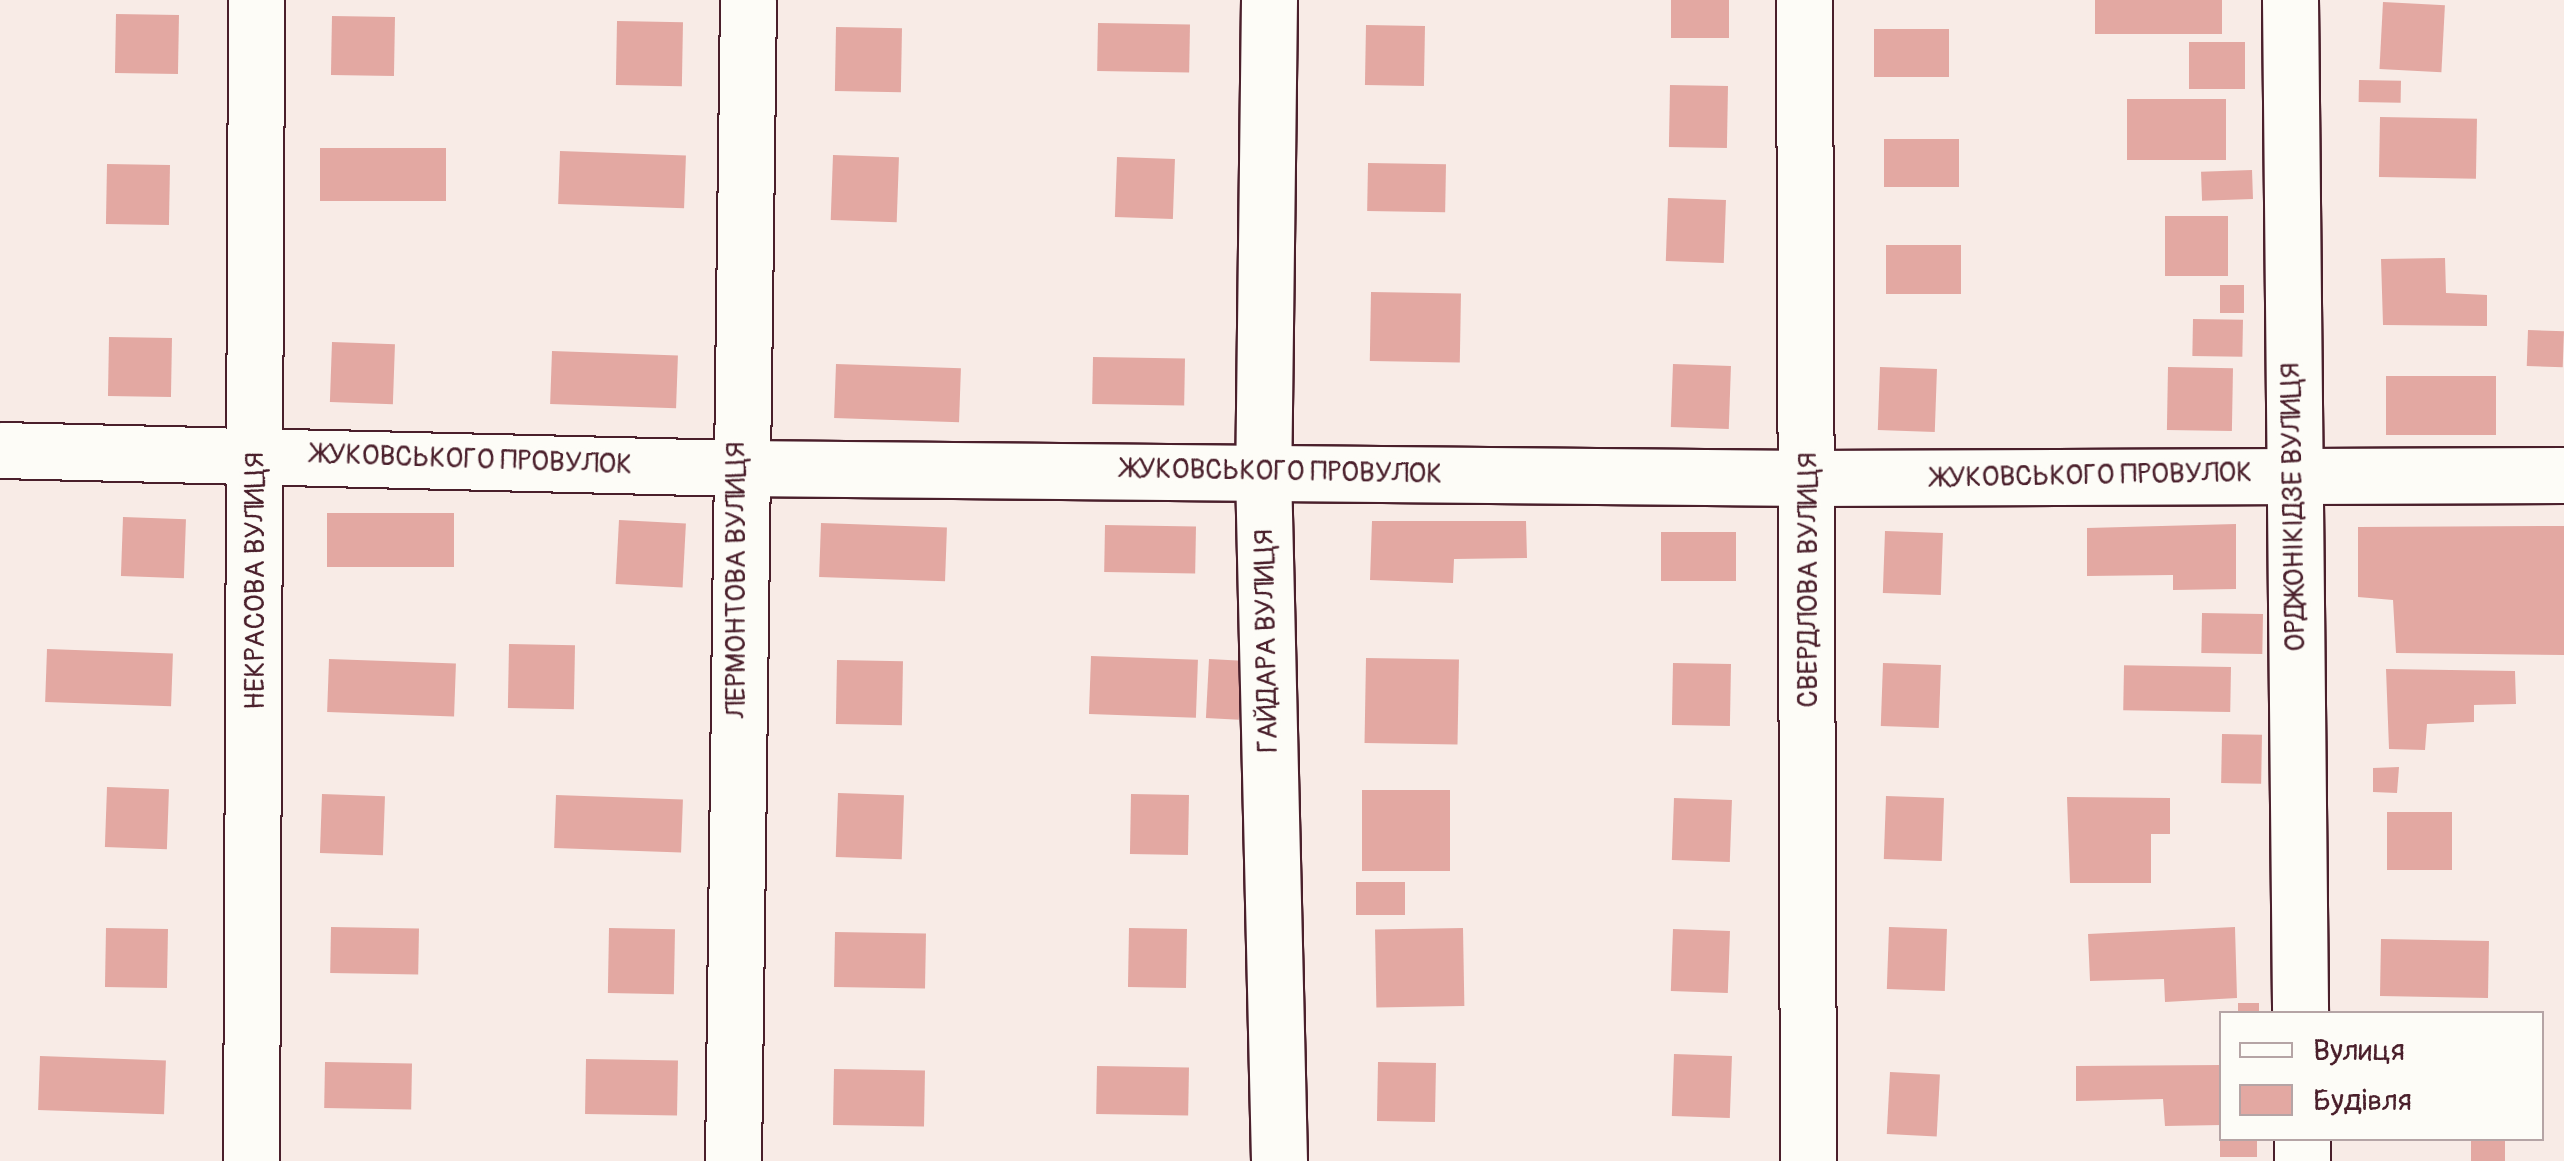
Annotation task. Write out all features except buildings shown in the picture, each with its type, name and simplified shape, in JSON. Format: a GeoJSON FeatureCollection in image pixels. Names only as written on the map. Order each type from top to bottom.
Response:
{"type":"FeatureCollection","features":[{"type":"Feature","properties":{"kind":"street","name":"НЕКРАСОВА ВУЛИЦЯ"},"geometry":{"type":"LineString","coordinates":[[251,1161],[256,0]]}},
{"type":"Feature","properties":{"kind":"street","name":"ЛЕРМОНТОВА ВУЛИЦЯ"},"geometry":{"type":"LineString","coordinates":[[733,1161],[738,468],[748,0]]}},
{"type":"Feature","properties":{"kind":"street","name":"ГАЙДАРА ВУЛИЦЯ"},"geometry":{"type":"LineString","coordinates":[[1269,0],[1263,471],[1279,1161]]}},
{"type":"Feature","properties":{"kind":"street","name":"СВЕРДЛОВА ВУЛИЦЯ"},"geometry":{"type":"LineString","coordinates":[[1804,0],[1810,478],[1808,1161]]}},
{"type":"Feature","properties":{"kind":"street","name":"ОРДЖОНІКІДЗЕ ВУЛИЦЯ"},"geometry":{"type":"LineString","coordinates":[[2290,0],[2300,1011]]}},
{"type":"Feature","properties":{"kind":"street","name":"ЖУКОВСЬКОГО ПРОВУЛОК"},"geometry":{"type":"LineString","coordinates":[[0,450],[257,453],[738,468],[1810,478],[2564,474]]}}]}
